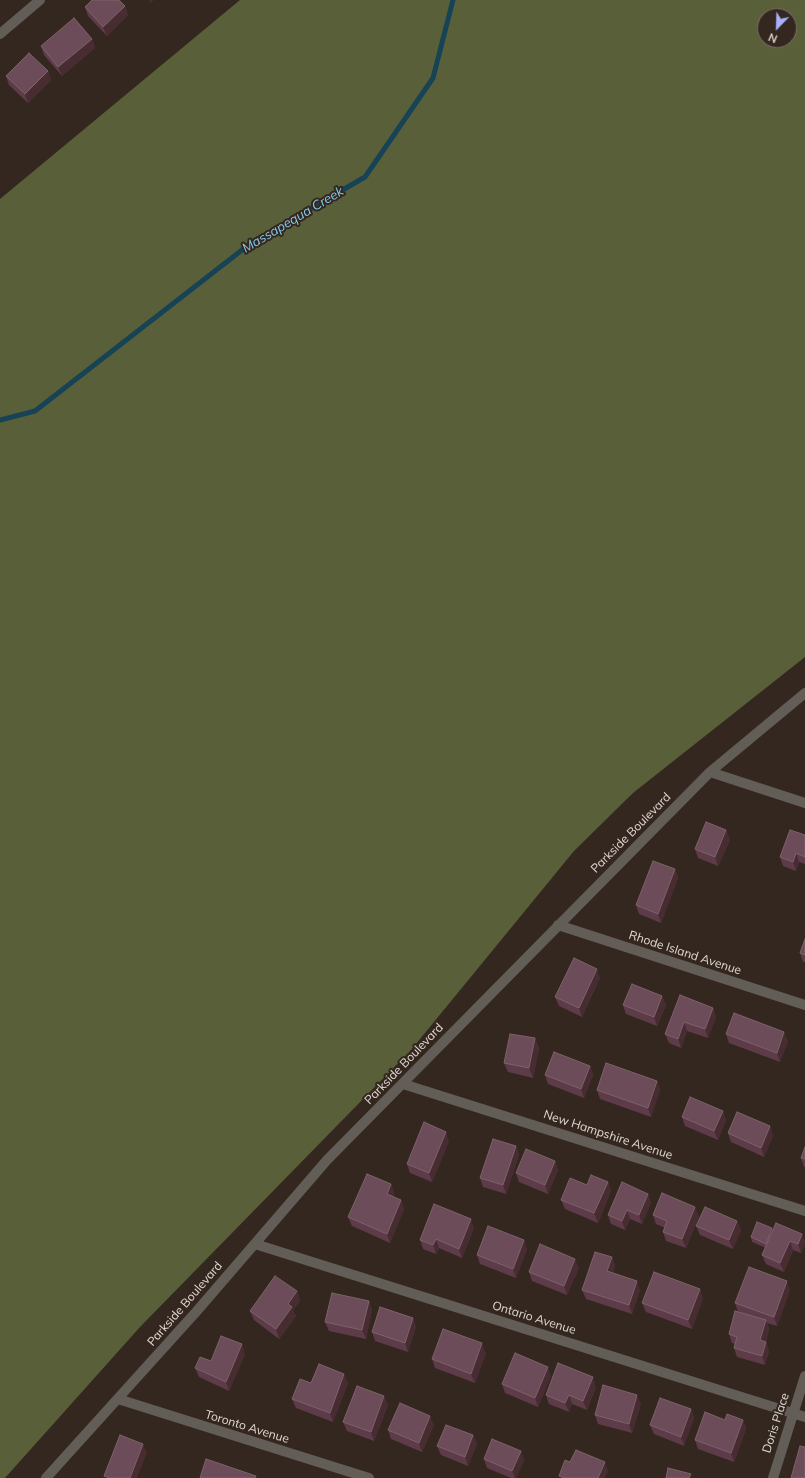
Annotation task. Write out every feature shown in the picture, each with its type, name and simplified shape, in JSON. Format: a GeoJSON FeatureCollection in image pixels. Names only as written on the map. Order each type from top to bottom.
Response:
{"type":"FeatureCollection","features":[{"type":"Feature","properties":{"kind":"street"},"geometry":{"type":"LineString","coordinates":[[0,34],[40,0]]}},
{"type":"Feature","properties":{"kind":"street","name":"Parkside Boulevard"},"geometry":{"type":"LineString","coordinates":[[46,1478],[255,1244],[327,1160],[710,772],[805,692]]}},
{"type":"Feature","properties":{"kind":"street"},"geometry":{"type":"LineString","coordinates":[[710,772],[805,803]]}},
{"type":"Feature","properties":{"kind":"street","name":"Rhode Island Avenue"},"geometry":{"type":"LineString","coordinates":[[558,925],[805,1005]]}},
{"type":"Feature","properties":{"kind":"street","name":"New Hampshire Avenue"},"geometry":{"type":"LineString","coordinates":[[403,1084],[805,1211]]}},
{"type":"Feature","properties":{"kind":"street","name":"Ontario Avenue"},"geometry":{"type":"LineString","coordinates":[[255,1244],[805,1417]]}},
{"type":"Feature","properties":{"kind":"street","name":"Doris Place"},"geometry":{"type":"LineString","coordinates":[[773,1478],[805,1376]]}},
{"type":"Feature","properties":{"kind":"street","name":"Toronto Avenue"},"geometry":{"type":"LineString","coordinates":[[118,1399],[369,1478]]}},
{"type":"Feature","properties":{"kind":"green space"},"geometry":{"type":"Polygon","coordinates":[[[240,0],[805,0],[805,657],[633,793],[574,851],[411,1050],[140,1327],[5,1478],[0,1478],[0,199],[240,0]]]}},
{"type":"Feature","properties":{"kind":"building"},"geometry":{"type":"Polygon","coordinates":[[[92,0],[119,0],[125,6],[103,27],[85,7],[92,0]]]}},
{"type":"Feature","properties":{"kind":"building"},"geometry":{"type":"Polygon","coordinates":[[[74,18],[92,39],[58,67],[41,46],[74,18]]]}},
{"type":"Feature","properties":{"kind":"building"},"geometry":{"type":"Polygon","coordinates":[[[29,53],[48,71],[25,94],[6,76],[29,53]]]}},
{"type":"Feature","properties":{"kind":"building"},"geometry":{"type":"Polygon","coordinates":[[[706,822],[726,830],[715,857],[695,849],[706,822]]]}},
{"type":"Feature","properties":{"kind":"building"},"geometry":{"type":"Polygon","coordinates":[[[790,830],[805,835],[805,857],[796,853],[793,862],[780,857],[790,830]]]}},
{"type":"Feature","properties":{"kind":"building"},"geometry":{"type":"Polygon","coordinates":[[[653,861],[675,869],[658,914],[636,905],[653,861]]]}},
{"type":"Feature","properties":{"kind":"building"},"geometry":{"type":"Polygon","coordinates":[[[805,939],[805,955],[800,953],[805,939]]]}},
{"type":"Feature","properties":{"kind":"building"},"geometry":{"type":"Polygon","coordinates":[[[574,958],[597,969],[579,1008],[555,997],[574,958]]]}},
{"type":"Feature","properties":{"kind":"building"},"geometry":{"type":"Polygon","coordinates":[[[632,984],[662,996],[654,1017],[623,1005],[632,984]]]}},
{"type":"Feature","properties":{"kind":"building"},"geometry":{"type":"Polygon","coordinates":[[[680,995],[713,1008],[705,1029],[684,1022],[678,1039],[665,1034],[680,995]]]}},
{"type":"Feature","properties":{"kind":"building"},"geometry":{"type":"Polygon","coordinates":[[[734,1013],[784,1032],[777,1053],[726,1034],[734,1013]]]}},
{"type":"Feature","properties":{"kind":"building"},"geometry":{"type":"Polygon","coordinates":[[[510,1034],[535,1038],[529,1068],[504,1063],[510,1034]]]}},
{"type":"Feature","properties":{"kind":"building"},"geometry":{"type":"Polygon","coordinates":[[[554,1052],[590,1066],[581,1089],[545,1075],[554,1052]]]}},
{"type":"Feature","properties":{"kind":"building"},"geometry":{"type":"Polygon","coordinates":[[[606,1063],[657,1081],[648,1108],[597,1090],[606,1063]]]}},
{"type":"Feature","properties":{"kind":"building"},"geometry":{"type":"Polygon","coordinates":[[[690,1097],[723,1111],[714,1131],[682,1117],[690,1097]]]}},
{"type":"Feature","properties":{"kind":"building"},"geometry":{"type":"Polygon","coordinates":[[[737,1112],[770,1126],[761,1148],[728,1133],[737,1112]]]}},
{"type":"Feature","properties":{"kind":"building"},"geometry":{"type":"Polygon","coordinates":[[[424,1122],[446,1132],[429,1173],[407,1164],[424,1122]]]}},
{"type":"Feature","properties":{"kind":"building"},"geometry":{"type":"Polygon","coordinates":[[[493,1139],[516,1146],[503,1185],[480,1178],[493,1139]]]}},
{"type":"Feature","properties":{"kind":"building"},"geometry":{"type":"Polygon","coordinates":[[[805,1147],[805,1159],[801,1158],[805,1147]]]}},
{"type":"Feature","properties":{"kind":"building"},"geometry":{"type":"Polygon","coordinates":[[[526,1149],[555,1161],[545,1185],[516,1173],[526,1149]]]}},
{"type":"Feature","properties":{"kind":"building"},"geometry":{"type":"Polygon","coordinates":[[[367,1174],[391,1184],[387,1194],[401,1200],[387,1234],[348,1217],[367,1174]]]}},
{"type":"Feature","properties":{"kind":"building"},"geometry":{"type":"Polygon","coordinates":[[[591,1175],[608,1182],[594,1213],[561,1200],[570,1178],[587,1185],[591,1175]]]}},
{"type":"Feature","properties":{"kind":"building"},"geometry":{"type":"Polygon","coordinates":[[[622,1182],[648,1194],[639,1215],[627,1210],[622,1221],[608,1215],[622,1182]]]}},
{"type":"Feature","properties":{"kind":"building"},"geometry":{"type":"Polygon","coordinates":[[[662,1193],[695,1207],[682,1239],[663,1232],[667,1221],[653,1215],[662,1193]]]}},
{"type":"Feature","properties":{"kind":"building"},"geometry":{"type":"Polygon","coordinates":[[[434,1204],[471,1219],[459,1249],[436,1239],[433,1245],[420,1240],[434,1204]]]}},
{"type":"Feature","properties":{"kind":"building"},"geometry":{"type":"Polygon","coordinates":[[[705,1207],[737,1221],[729,1240],[696,1226],[705,1207]]]}},
{"type":"Feature","properties":{"kind":"building"},"geometry":{"type":"Polygon","coordinates":[[[757,1222],[772,1228],[766,1244],[751,1237],[757,1222]]]}},
{"type":"Feature","properties":{"kind":"building"},"geometry":{"type":"Polygon","coordinates":[[[776,1223],[802,1234],[798,1244],[790,1241],[780,1263],[762,1255],[776,1223]]]}},
{"type":"Feature","properties":{"kind":"building"},"geometry":{"type":"Polygon","coordinates":[[[488,1226],[524,1240],[513,1269],[477,1255],[488,1226]]]}},
{"type":"Feature","properties":{"kind":"building"},"geometry":{"type":"Polygon","coordinates":[[[540,1244],[575,1259],[564,1286],[529,1272],[540,1244]]]}},
{"type":"Feature","properties":{"kind":"building"},"geometry":{"type":"Polygon","coordinates":[[[595,1252],[612,1257],[607,1271],[637,1281],[629,1305],[582,1290],[595,1252]]]}},
{"type":"Feature","properties":{"kind":"building"},"geometry":{"type":"Polygon","coordinates":[[[749,1267],[787,1281],[774,1317],[735,1303],[749,1267]]]}},
{"type":"Feature","properties":{"kind":"building"},"geometry":{"type":"Polygon","coordinates":[[[654,1272],[700,1289],[688,1320],[642,1303],[654,1272]]]}},
{"type":"Feature","properties":{"kind":"building"},"geometry":{"type":"Polygon","coordinates":[[[275,1276],[297,1291],[288,1304],[292,1307],[276,1329],[250,1311],[275,1276]]]}},
{"type":"Feature","properties":{"kind":"building"},"geometry":{"type":"Polygon","coordinates":[[[332,1293],[369,1301],[362,1330],[325,1322],[332,1293]]]}},
{"type":"Feature","properties":{"kind":"building"},"geometry":{"type":"Polygon","coordinates":[[[380,1307],[413,1318],[405,1343],[372,1332],[380,1307]]]}},
{"type":"Feature","properties":{"kind":"building"},"geometry":{"type":"Polygon","coordinates":[[[735,1311],[766,1320],[760,1340],[766,1342],[762,1356],[734,1348],[737,1337],[729,1334],[735,1311]]]}},
{"type":"Feature","properties":{"kind":"building"},"geometry":{"type":"Polygon","coordinates":[[[443,1329],[482,1343],[471,1374],[432,1359],[443,1329]]]}},
{"type":"Feature","properties":{"kind":"building"},"geometry":{"type":"Polygon","coordinates":[[[221,1336],[242,1344],[226,1382],[195,1368],[200,1357],[211,1361],[221,1336]]]}},
{"type":"Feature","properties":{"kind":"building"},"geometry":{"type":"Polygon","coordinates":[[[515,1353],[548,1367],[535,1398],[502,1384],[515,1353]]]}},
{"type":"Feature","properties":{"kind":"building"},"geometry":{"type":"Polygon","coordinates":[[[558,1363],[593,1377],[583,1401],[569,1395],[565,1403],[546,1395],[558,1363]]]}},
{"type":"Feature","properties":{"kind":"building"},"geometry":{"type":"Polygon","coordinates":[[[319,1364],[344,1374],[330,1413],[292,1399],[300,1379],[311,1383],[319,1364]]]}},
{"type":"Feature","properties":{"kind":"building"},"geometry":{"type":"Polygon","coordinates":[[[603,1385],[637,1395],[629,1424],[595,1415],[603,1385]]]}},
{"type":"Feature","properties":{"kind":"building"},"geometry":{"type":"Polygon","coordinates":[[[357,1386],[384,1396],[371,1432],[343,1422],[357,1386]]]}},
{"type":"Feature","properties":{"kind":"building"},"geometry":{"type":"Polygon","coordinates":[[[660,1398],[691,1409],[681,1437],[650,1425],[660,1398]]]}},
{"type":"Feature","properties":{"kind":"building"},"geometry":{"type":"Polygon","coordinates":[[[400,1403],[430,1416],[419,1443],[388,1430],[400,1403]]]}},
{"type":"Feature","properties":{"kind":"building"},"geometry":{"type":"Polygon","coordinates":[[[705,1412],[725,1420],[727,1414],[743,1420],[731,1453],[695,1440],[705,1412]]]}},
{"type":"Feature","properties":{"kind":"building"},"geometry":{"type":"Polygon","coordinates":[[[446,1425],[473,1435],[465,1457],[437,1446],[446,1425]]]}},
{"type":"Feature","properties":{"kind":"building"},"geometry":{"type":"Polygon","coordinates":[[[120,1435],[143,1444],[130,1478],[109,1478],[104,1476],[120,1435]]]}},
{"type":"Feature","properties":{"kind":"building"},"geometry":{"type":"Polygon","coordinates":[[[492,1439],[521,1451],[512,1471],[484,1459],[492,1439]]]}},
{"type":"Feature","properties":{"kind":"building"},"geometry":{"type":"Polygon","coordinates":[[[800,1446],[805,1447],[805,1478],[791,1478],[800,1446]]]}},
{"type":"Feature","properties":{"kind":"building"},"geometry":{"type":"Polygon","coordinates":[[[576,1450],[605,1462],[598,1478],[564,1478],[559,1476],[565,1460],[570,1462],[576,1450]]]}},
{"type":"Feature","properties":{"kind":"building"},"geometry":{"type":"Polygon","coordinates":[[[206,1459],[256,1476],[255,1478],[200,1478],[206,1459]]]}},
{"type":"Feature","properties":{"kind":"building"},"geometry":{"type":"Polygon","coordinates":[[[668,1468],[691,1474],[689,1478],[666,1478],[668,1468]]]}},
{"type":"Feature","properties":{"kind":"waterway","name":"Massapequa Creek"},"geometry":{"type":"LineString","coordinates":[[0,420],[35,411],[251,243],[365,177],[433,78],[453,0]]}}]}
